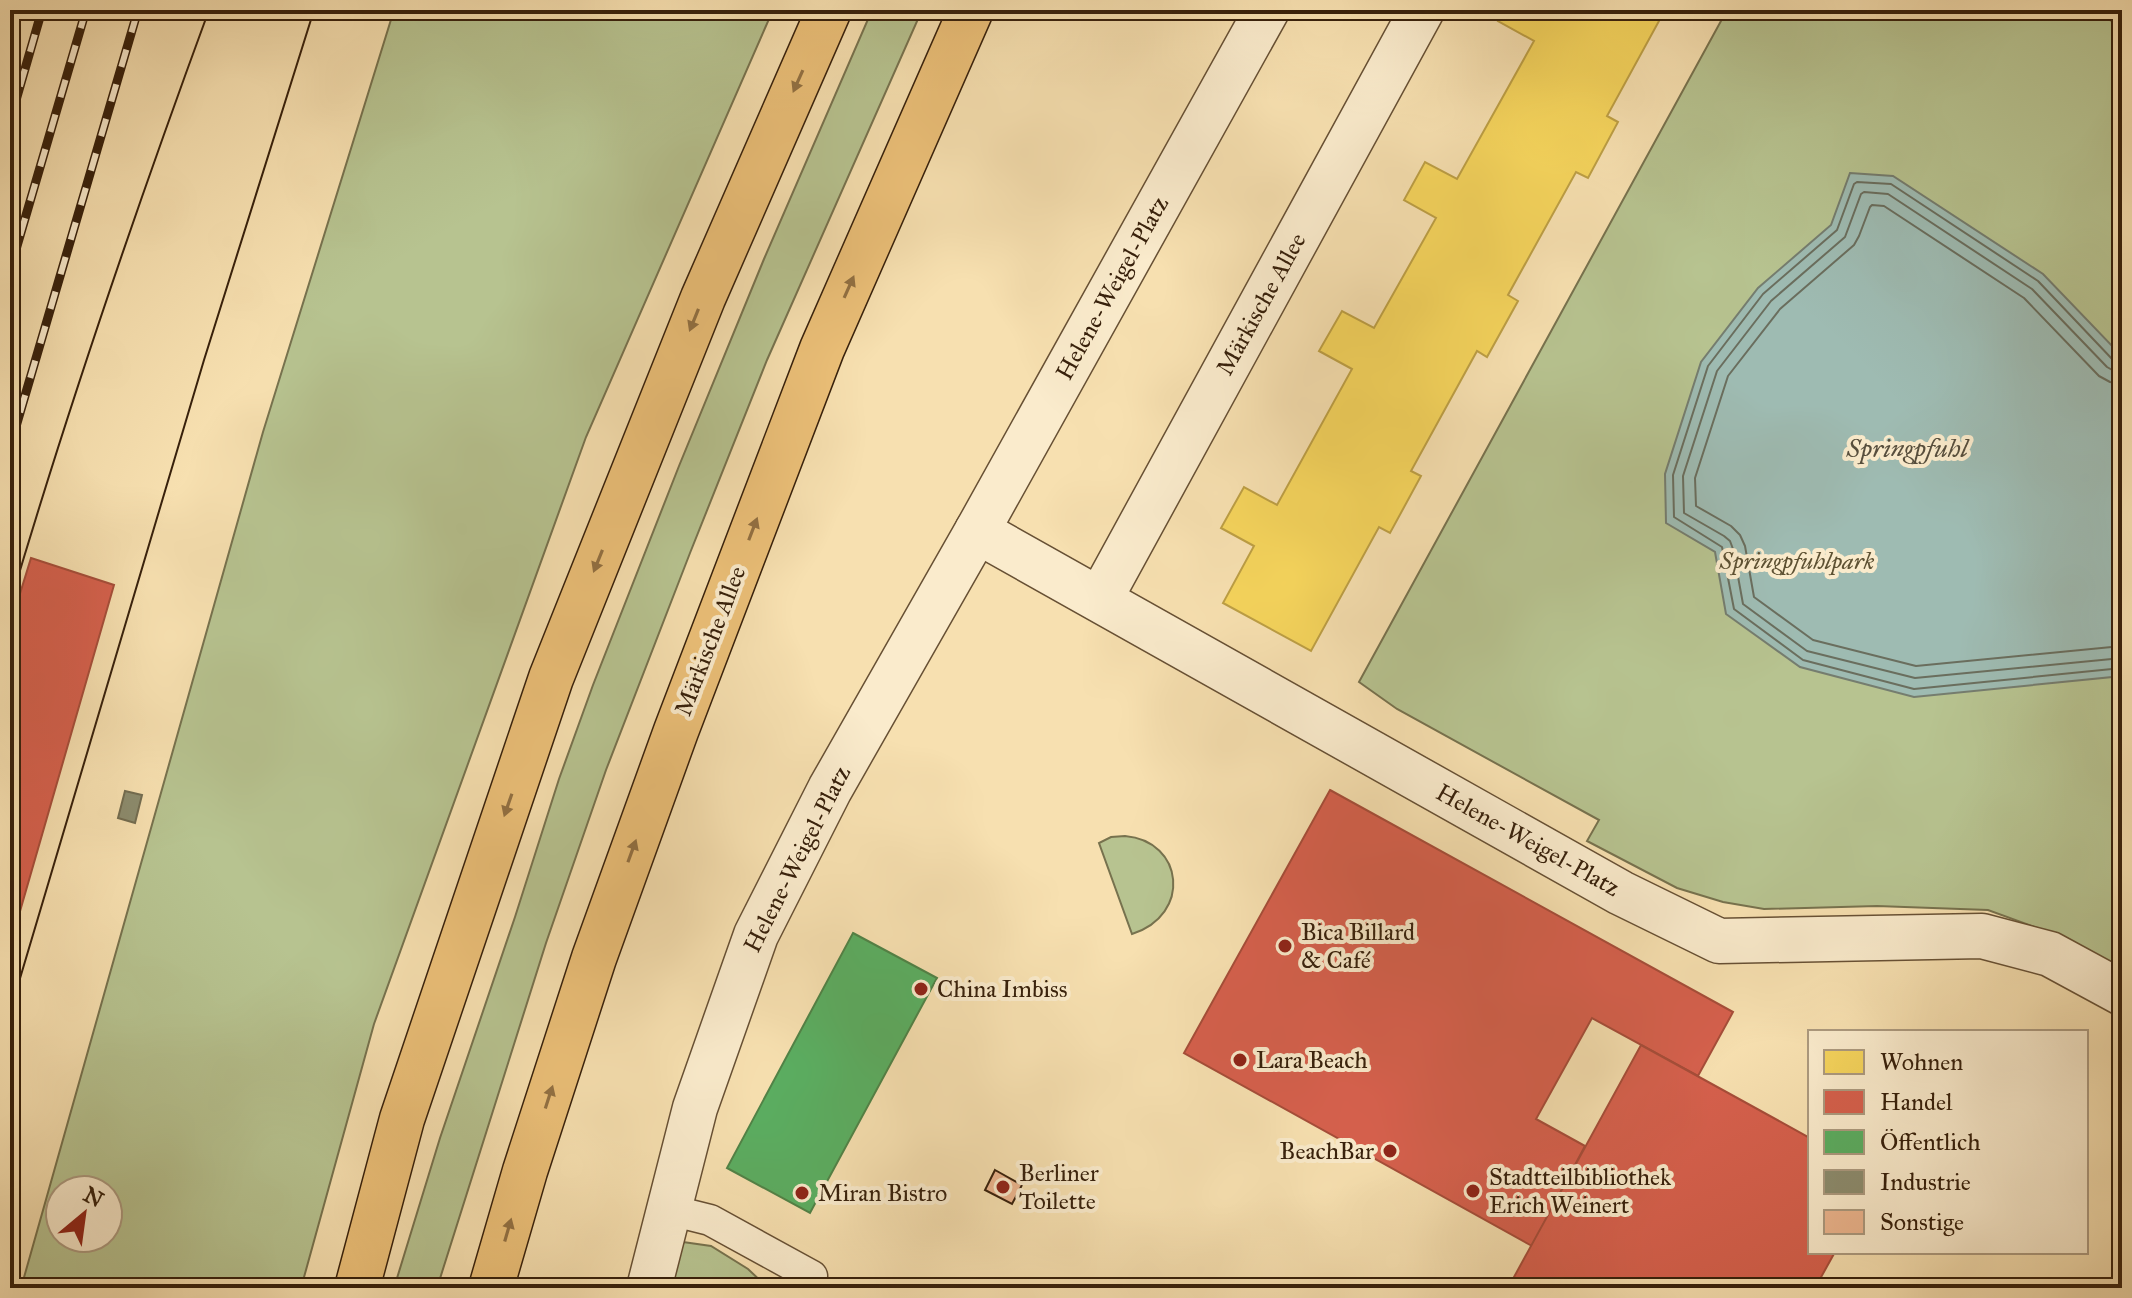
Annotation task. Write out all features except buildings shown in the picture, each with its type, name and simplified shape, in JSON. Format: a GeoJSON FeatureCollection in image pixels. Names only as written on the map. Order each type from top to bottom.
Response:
{"type":"FeatureCollection","features":[{"type":"Feature","properties":{"kind":"main road"},"geometry":{"type":"LineString","coordinates":[[357,1288],[402,1119],[551,678],[703,298],[829,10]]}},
{"type":"Feature","properties":{"kind":"main road","name":"Märkische Allee"},"geometry":{"type":"LineString","coordinates":[[491,1288],[525,1171],[594,958],[676,731],[822,349],[971,10]]}},
{"type":"Feature","properties":{"kind":"street","name":"Helene-Weigel-Platz"},"geometry":{"type":"LineString","coordinates":[[649,1288],[695,1108],[756,935],[830,789],[1267,10]]}},
{"type":"Feature","properties":{"kind":"street","name":"Märkische Allee"},"geometry":{"type":"LineString","coordinates":[[1100,599],[1422,10]]}},
{"type":"Feature","properties":{"kind":"street","name":"Helene-Weigel-Platz"},"geometry":{"type":"LineString","coordinates":[[977,531],[1608,886],[1719,941],[1982,936],[2050,954],[2122,993]]}},
{"type":"Feature","properties":{"kind":"lane"},"geometry":{"type":"LineString","coordinates":[[670,1210],[710,1220],[812,1276]]}},
{"type":"Feature","properties":{"kind":"green space"},"geometry":{"type":"Polygon","coordinates":[[[394,10],[773,10],[586,437],[374,1024],[301,1288],[21,1288],[44,1207],[44,1254],[124,1254],[124,1174],[53,1174],[263,432],[394,10]]]}},
{"type":"Feature","properties":{"kind":"green space"},"geometry":{"type":"Polygon","coordinates":[[[872,10],[922,10],[767,360],[606,770],[546,943],[437,1288],[394,1288],[440,1138],[593,685],[764,259],[872,10]]]}},
{"type":"Feature","properties":{"kind":"green space","name":"Springpfuhlpark"},"geometry":{"type":"Polygon","coordinates":[[[1727,10],[2092,10],[2122,27],[2122,970],[2051,933],[1988,910],[1877,906],[1764,909],[1723,902],[1677,888],[1587,841],[1599,820],[1397,709],[1359,682],[1727,10]]]}},
{"type":"Feature","properties":{"kind":"green space"},"geometry":{"type":"Polygon","coordinates":[[[1125,836],[1145,841],[1159,851],[1169,864],[1173,880],[1172,896],[1165,911],[1151,925],[1132,934],[1099,843],[1111,837],[1125,836]]]}},
{"type":"Feature","properties":{"kind":"green space"},"geometry":{"type":"Polygon","coordinates":[[[683,1242],[711,1246],[748,1269],[768,1288],[667,1288],[683,1242]]]}},
{"type":"Feature","properties":{"kind":"water","name":"Springpfuhl"},"geometry":{"type":"Polygon","coordinates":[[[1850,173],[1893,176],[2043,274],[2117,351],[2122,360],[2122,676],[1914,697],[1800,667],[1726,614],[1715,552],[1666,523],[1665,474],[1701,362],[1758,288],[1831,225],[1850,173]]]}},
{"type":"Feature","properties":{"kind":"tram line"},"geometry":{"type":"LineString","coordinates":[[10,604],[105,306],[209,10]]}},
{"type":"Feature","properties":{"kind":"tram line"},"geometry":{"type":"LineString","coordinates":[[10,1012],[204,360],[314,10]]}},
{"type":"Feature","properties":{"kind":"railway"},"geometry":{"type":"LineString","coordinates":[[10,121],[42,10]]}},
{"type":"Feature","properties":{"kind":"railway"},"geometry":{"type":"LineString","coordinates":[[10,270],[86,10]]}},
{"type":"Feature","properties":{"kind":"railway"},"geometry":{"type":"LineString","coordinates":[[10,447],[138,10]]}},
{"type":"Feature","properties":{"kind":"place","name":"Bica Billard & Café"},"geometry":{"type":"Point","coordinates":[1285,946]}},
{"type":"Feature","properties":{"kind":"place","name":"China Imbiss"},"geometry":{"type":"Point","coordinates":[921,989]}},
{"type":"Feature","properties":{"kind":"place","name":"Lara Beach"},"geometry":{"type":"Point","coordinates":[1240,1060]}},
{"type":"Feature","properties":{"kind":"place","name":"BeachBar"},"geometry":{"type":"Point","coordinates":[1390,1151]}},
{"type":"Feature","properties":{"kind":"place","name":"Berliner Toilette"},"geometry":{"type":"Point","coordinates":[1003,1187]}},
{"type":"Feature","properties":{"kind":"place","name":"Stadtteilbibliothek Erich Weinert"},"geometry":{"type":"Point","coordinates":[1473,1191]}},
{"type":"Feature","properties":{"kind":"place","name":"Miran Bistro"},"geometry":{"type":"Point","coordinates":[802,1193]}}]}
